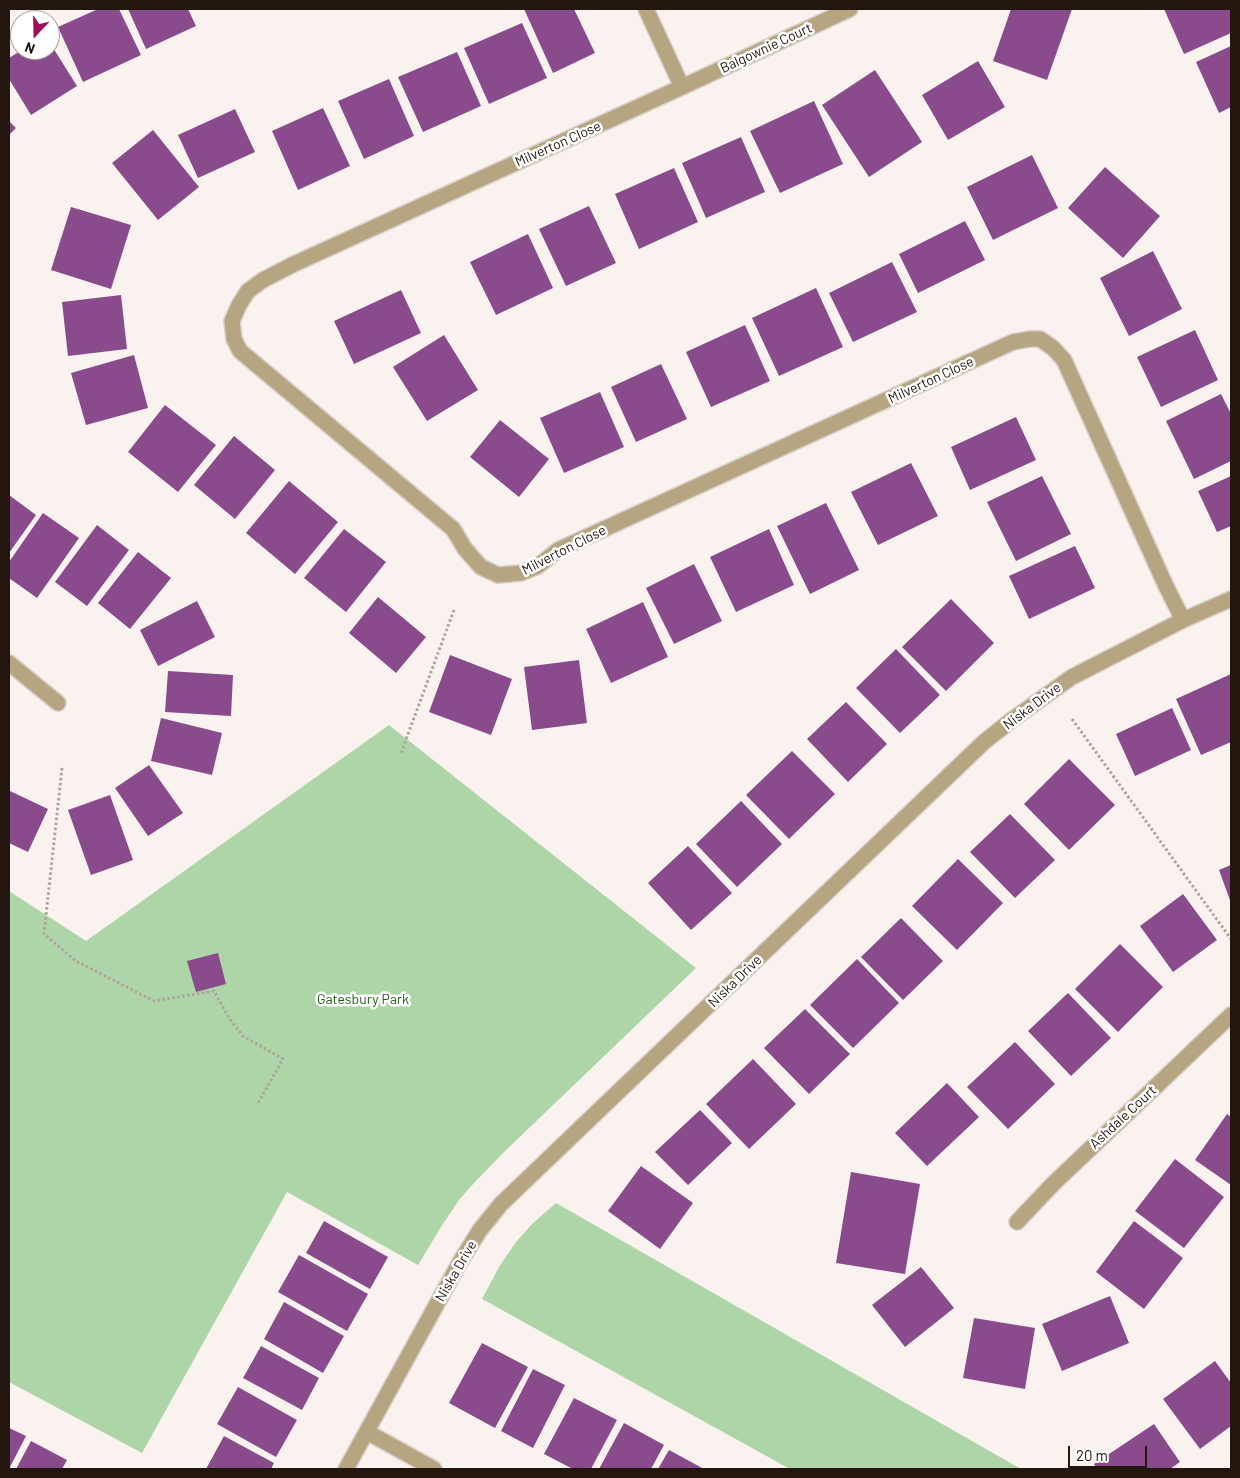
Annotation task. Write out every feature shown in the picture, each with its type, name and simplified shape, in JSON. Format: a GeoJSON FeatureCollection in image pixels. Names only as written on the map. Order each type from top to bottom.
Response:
{"type":"FeatureCollection","features":[{"type":"Feature","properties":{"kind":"street"},"geometry":{"type":"LineString","coordinates":[[646,9],[682,87]]}},
{"type":"Feature","properties":{"kind":"street","name":"Balgownie Court"},"geometry":{"type":"LineString","coordinates":[[682,87],[850,9]]}},
{"type":"Feature","properties":{"kind":"street","name":"Milverton Close"},"geometry":{"type":"LineString","coordinates":[[682,87],[262,280],[248,291],[232,321],[234,338],[240,351],[453,529],[465,549],[481,567],[498,575],[521,573],[538,566],[558,550],[1013,342],[1040,339],[1053,348],[1064,360],[1183,620]]}},
{"type":"Feature","properties":{"kind":"street","name":"Niska Drive"},"geometry":{"type":"LineString","coordinates":[[346,1469],[460,1262],[480,1230],[501,1204],[984,742],[1072,677],[1183,620],[1231,599]]}},
{"type":"Feature","properties":{"kind":"street"},"geometry":{"type":"LineString","coordinates":[[9,663],[58,703]]}},
{"type":"Feature","properties":{"kind":"street","name":"Ashdale Court"},"geometry":{"type":"LineString","coordinates":[[1017,1222],[1053,1184],[1231,1015]]}},
{"type":"Feature","properties":{"kind":"street"},"geometry":{"type":"LineString","coordinates":[[367,1432],[434,1469]]}},
{"type":"Feature","properties":{"kind":"path"},"geometry":{"type":"LineString","coordinates":[[401,753],[454,610]]}},
{"type":"Feature","properties":{"kind":"path"},"geometry":{"type":"LineString","coordinates":[[1072,719],[1231,939]]}},
{"type":"Feature","properties":{"kind":"path"},"geometry":{"type":"LineString","coordinates":[[62,768],[44,934],[76,961],[154,1001],[214,991],[229,1018],[243,1036],[284,1059],[257,1105]]}},
{"type":"Feature","properties":{"kind":"green space","name":"Gatesbury Park"},"geometry":{"type":"Polygon","coordinates":[[[389,725],[696,968],[474,1183],[459,1200],[418,1265],[287,1192],[142,1453],[9,1382],[9,891],[86,941],[389,725]]]}},
{"type":"Feature","properties":{"kind":"green space"},"geometry":{"type":"Polygon","coordinates":[[[556,1203],[1021,1469],[790,1469],[482,1299],[499,1267],[516,1242],[533,1223],[556,1203]]]}},
{"type":"Feature","properties":{"kind":"building"},"geometry":{"type":"Polygon","coordinates":[[[98,9],[119,9],[141,55],[83,82],[60,31],[60,26],[98,9]]]}},
{"type":"Feature","properties":{"kind":"building"},"geometry":{"type":"Polygon","coordinates":[[[128,9],[188,9],[196,26],[146,49],[128,9]]]}},
{"type":"Feature","properties":{"kind":"building"},"geometry":{"type":"Polygon","coordinates":[[[524,9],[574,9],[595,53],[553,73],[524,9]]]}},
{"type":"Feature","properties":{"kind":"building"},"geometry":{"type":"Polygon","coordinates":[[[1011,9],[1072,9],[1047,80],[993,61],[1011,9]]]}},
{"type":"Feature","properties":{"kind":"building"},"geometry":{"type":"Polygon","coordinates":[[[1164,9],[1231,9],[1231,33],[1184,54],[1164,9]]]}},
{"type":"Feature","properties":{"kind":"building"},"geometry":{"type":"Polygon","coordinates":[[[522,23],[547,78],[489,104],[464,48],[522,23]]]}},
{"type":"Feature","properties":{"kind":"building"},"geometry":{"type":"Polygon","coordinates":[[[1231,46],[1231,107],[1219,113],[1196,62],[1231,46]]]}},
{"type":"Feature","properties":{"kind":"building"},"geometry":{"type":"Polygon","coordinates":[[[457,52],[481,106],[423,132],[398,77],[457,52]]]}},
{"type":"Feature","properties":{"kind":"building"},"geometry":{"type":"Polygon","coordinates":[[[9,58],[10,60],[60,59],[77,86],[31,115],[9,79],[9,58]]]}},
{"type":"Feature","properties":{"kind":"building"},"geometry":{"type":"Polygon","coordinates":[[[978,61],[1005,107],[948,140],[922,95],[978,61]]]}},
{"type":"Feature","properties":{"kind":"building"},"geometry":{"type":"Polygon","coordinates":[[[875,70],[922,142],[869,177],[822,105],[875,70]]]}},
{"type":"Feature","properties":{"kind":"building"},"geometry":{"type":"Polygon","coordinates":[[[389,79],[414,136],[364,159],[338,101],[389,79]]]}},
{"type":"Feature","properties":{"kind":"building"},"geometry":{"type":"Polygon","coordinates":[[[814,101],[843,164],[780,193],[750,131],[814,101]]]}},
{"type":"Feature","properties":{"kind":"building"},"geometry":{"type":"Polygon","coordinates":[[[323,108],[350,166],[298,190],[272,131],[323,108]]]}},
{"type":"Feature","properties":{"kind":"building"},"geometry":{"type":"Polygon","coordinates":[[[235,109],[255,152],[198,178],[178,135],[235,109]]]}},
{"type":"Feature","properties":{"kind":"building"},"geometry":{"type":"Polygon","coordinates":[[[9,121],[16,128],[9,135],[9,121]]]}},
{"type":"Feature","properties":{"kind":"building"},"geometry":{"type":"Polygon","coordinates":[[[153,130],[199,187],[158,220],[112,163],[153,130]]]}},
{"type":"Feature","properties":{"kind":"building"},"geometry":{"type":"Polygon","coordinates":[[[741,137],[765,192],[706,218],[682,163],[741,137]]]}},
{"type":"Feature","properties":{"kind":"building"},"geometry":{"type":"Polygon","coordinates":[[[1032,155],[1058,208],[993,240],[967,187],[1032,155]]]}},
{"type":"Feature","properties":{"kind":"building"},"geometry":{"type":"Polygon","coordinates":[[[1105,167],[1160,216],[1123,258],[1068,208],[1105,167]]]}},
{"type":"Feature","properties":{"kind":"building"},"geometry":{"type":"Polygon","coordinates":[[[674,168],[698,222],[639,249],[615,194],[674,168]]]}},
{"type":"Feature","properties":{"kind":"building"},"geometry":{"type":"Polygon","coordinates":[[[589,206],[616,263],[566,286],[539,229],[589,206]]]}},
{"type":"Feature","properties":{"kind":"building"},"geometry":{"type":"Polygon","coordinates":[[[71,207],[131,225],[111,289],[51,270],[71,207]]]}},
{"type":"Feature","properties":{"kind":"building"},"geometry":{"type":"Polygon","coordinates":[[[965,221],[985,260],[918,293],[899,254],[965,221]]]}},
{"type":"Feature","properties":{"kind":"building"},"geometry":{"type":"Polygon","coordinates":[[[528,234],[553,288],[496,315],[470,262],[528,234]]]}},
{"type":"Feature","properties":{"kind":"building"},"geometry":{"type":"Polygon","coordinates":[[[1153,251],[1182,309],[1129,336],[1100,278],[1153,251]]]}},
{"type":"Feature","properties":{"kind":"building"},"geometry":{"type":"Polygon","coordinates":[[[892,262],[917,312],[853,342],[829,293],[892,262]]]}},
{"type":"Feature","properties":{"kind":"building"},"geometry":{"type":"Polygon","coordinates":[[[816,288],[843,347],[779,376],[752,318],[816,288]]]}},
{"type":"Feature","properties":{"kind":"building"},"geometry":{"type":"Polygon","coordinates":[[[401,290],[421,333],[354,364],[334,321],[401,290]]]}},
{"type":"Feature","properties":{"kind":"building"},"geometry":{"type":"Polygon","coordinates":[[[121,295],[127,349],[68,356],[62,302],[121,295]]]}},
{"type":"Feature","properties":{"kind":"building"},"geometry":{"type":"Polygon","coordinates":[[[745,325],[770,381],[711,407],[686,352],[745,325]]]}},
{"type":"Feature","properties":{"kind":"building"},"geometry":{"type":"Polygon","coordinates":[[[1195,330],[1218,380],[1161,407],[1137,357],[1195,330]]]}},
{"type":"Feature","properties":{"kind":"building"},"geometry":{"type":"Polygon","coordinates":[[[444,335],[478,390],[427,421],[393,367],[444,335]]]}},
{"type":"Feature","properties":{"kind":"building"},"geometry":{"type":"Polygon","coordinates":[[[134,355],[148,408],[86,425],[71,373],[134,355]]]}},
{"type":"Feature","properties":{"kind":"building"},"geometry":{"type":"Polygon","coordinates":[[[661,364],[687,419],[636,442],[611,387],[661,364]]]}},
{"type":"Feature","properties":{"kind":"building"},"geometry":{"type":"Polygon","coordinates":[[[600,392],[624,447],[564,473],[540,418],[600,392]]]}},
{"type":"Feature","properties":{"kind":"building"},"geometry":{"type":"Polygon","coordinates":[[[1221,394],[1231,414],[1231,461],[1194,479],[1166,421],[1221,394]]]}},
{"type":"Feature","properties":{"kind":"building"},"geometry":{"type":"Polygon","coordinates":[[[165,405],[216,445],[178,492],[128,452],[165,405]]]}},
{"type":"Feature","properties":{"kind":"building"},"geometry":{"type":"Polygon","coordinates":[[[1016,417],[1036,460],[970,490],[951,447],[1016,417]]]}},
{"type":"Feature","properties":{"kind":"building"},"geometry":{"type":"Polygon","coordinates":[[[500,420],[549,459],[519,497],[470,457],[500,420]]]}},
{"type":"Feature","properties":{"kind":"building"},"geometry":{"type":"Polygon","coordinates":[[[234,436],[275,470],[235,519],[194,485],[234,436]]]}},
{"type":"Feature","properties":{"kind":"building"},"geometry":{"type":"Polygon","coordinates":[[[911,463],[938,516],[878,545],[851,492],[911,463]]]}},
{"type":"Feature","properties":{"kind":"building"},"geometry":{"type":"Polygon","coordinates":[[[1042,476],[1071,534],[1016,561],[987,502],[1042,476]]]}},
{"type":"Feature","properties":{"kind":"building"},"geometry":{"type":"Polygon","coordinates":[[[1231,476],[1231,526],[1217,532],[1198,491],[1231,476]]]}},
{"type":"Feature","properties":{"kind":"building"},"geometry":{"type":"Polygon","coordinates":[[[289,481],[338,522],[295,574],[246,533],[289,481]]]}},
{"type":"Feature","properties":{"kind":"building"},"geometry":{"type":"Polygon","coordinates":[[[9,495],[36,515],[9,553],[9,495]]]}},
{"type":"Feature","properties":{"kind":"building"},"geometry":{"type":"Polygon","coordinates":[[[826,503],[859,570],[810,594],[777,526],[826,503]]]}},
{"type":"Feature","properties":{"kind":"building"},"geometry":{"type":"Polygon","coordinates":[[[43,513],[79,538],[37,598],[9,578],[9,562],[43,513]]]}},
{"type":"Feature","properties":{"kind":"building"},"geometry":{"type":"Polygon","coordinates":[[[97,525],[129,550],[87,606],[55,582],[97,525]]]}},
{"type":"Feature","properties":{"kind":"building"},"geometry":{"type":"Polygon","coordinates":[[[344,529],[386,562],[346,612],[304,578],[344,529]]]}},
{"type":"Feature","properties":{"kind":"building"},"geometry":{"type":"Polygon","coordinates":[[[769,529],[794,585],[736,612],[710,557],[769,529]]]}},
{"type":"Feature","properties":{"kind":"building"},"geometry":{"type":"Polygon","coordinates":[[[1075,546],[1095,588],[1029,619],[1009,576],[1075,546]]]}},
{"type":"Feature","properties":{"kind":"building"},"geometry":{"type":"Polygon","coordinates":[[[138,552],[171,578],[130,629],[98,603],[138,552]]]}},
{"type":"Feature","properties":{"kind":"building"},"geometry":{"type":"Polygon","coordinates":[[[694,564],[722,621],[674,644],[646,588],[694,564]]]}},
{"type":"Feature","properties":{"kind":"building"},"geometry":{"type":"Polygon","coordinates":[[[378,597],[426,637],[396,673],[349,633],[378,597]]]}},
{"type":"Feature","properties":{"kind":"building"},"geometry":{"type":"Polygon","coordinates":[[[951,599],[994,643],[946,691],[902,647],[951,599]]]}},
{"type":"Feature","properties":{"kind":"building"},"geometry":{"type":"Polygon","coordinates":[[[197,601],[215,637],[158,666],[140,630],[197,601]]]}},
{"type":"Feature","properties":{"kind":"building"},"geometry":{"type":"Polygon","coordinates":[[[643,602],[668,657],[611,683],[586,629],[643,602]]]}},
{"type":"Feature","properties":{"kind":"building"},"geometry":{"type":"Polygon","coordinates":[[[896,649],[940,695],[900,733],[856,688],[896,649]]]}},
{"type":"Feature","properties":{"kind":"building"},"geometry":{"type":"Polygon","coordinates":[[[450,655],[512,679],[491,735],[429,712],[450,655]]]}},
{"type":"Feature","properties":{"kind":"building"},"geometry":{"type":"Polygon","coordinates":[[[579,660],[587,723],[532,730],[524,667],[579,660]]]}},
{"type":"Feature","properties":{"kind":"building"},"geometry":{"type":"Polygon","coordinates":[[[168,671],[233,675],[231,716],[165,712],[168,671]]]}},
{"type":"Feature","properties":{"kind":"building"},"geometry":{"type":"Polygon","coordinates":[[[1231,674],[1231,742],[1201,755],[1176,699],[1231,674]]]}},
{"type":"Feature","properties":{"kind":"building"},"geometry":{"type":"Polygon","coordinates":[[[846,702],[887,744],[848,782],[807,739],[846,702]]]}},
{"type":"Feature","properties":{"kind":"building"},"geometry":{"type":"Polygon","coordinates":[[[1172,708],[1191,750],[1135,776],[1116,734],[1172,708]]]}},
{"type":"Feature","properties":{"kind":"building"},"geometry":{"type":"Polygon","coordinates":[[[161,718],[222,733],[212,775],[151,761],[161,718]]]}},
{"type":"Feature","properties":{"kind":"building"},"geometry":{"type":"Polygon","coordinates":[[[792,751],[835,794],[789,839],[746,795],[792,751]]]}},
{"type":"Feature","properties":{"kind":"building"},"geometry":{"type":"Polygon","coordinates":[[[1069,759],[1115,805],[1069,850],[1024,804],[1069,759]]]}},
{"type":"Feature","properties":{"kind":"building"},"geometry":{"type":"Polygon","coordinates":[[[149,765],[183,813],[148,836],[115,788],[149,765]]]}},
{"type":"Feature","properties":{"kind":"building"},"geometry":{"type":"Polygon","coordinates":[[[10,791],[48,809],[28,852],[9,843],[10,791]]]}},
{"type":"Feature","properties":{"kind":"building"},"geometry":{"type":"Polygon","coordinates":[[[110,795],[133,860],[91,875],[68,810],[110,795]]]}},
{"type":"Feature","properties":{"kind":"building"},"geometry":{"type":"Polygon","coordinates":[[[741,801],[782,844],[737,887],[696,844],[741,801]]]}},
{"type":"Feature","properties":{"kind":"building"},"geometry":{"type":"Polygon","coordinates":[[[1010,814],[1055,860],[1015,898],[970,852],[1010,814]]]}},
{"type":"Feature","properties":{"kind":"building"},"geometry":{"type":"Polygon","coordinates":[[[688,846],[732,893],[691,930],[648,883],[688,846]]]}},
{"type":"Feature","properties":{"kind":"building"},"geometry":{"type":"Polygon","coordinates":[[[958,859],[1003,903],[957,950],[912,906],[958,859]]]}},
{"type":"Feature","properties":{"kind":"building"},"geometry":{"type":"Polygon","coordinates":[[[1231,865],[1231,903],[1219,870],[1231,865]]]}},
{"type":"Feature","properties":{"kind":"building"},"geometry":{"type":"Polygon","coordinates":[[[1183,894],[1217,940],[1173,972],[1140,926],[1183,894]]]}},
{"type":"Feature","properties":{"kind":"building"},"geometry":{"type":"Polygon","coordinates":[[[901,918],[943,961],[903,1000],[861,957],[901,918]]]}},
{"type":"Feature","properties":{"kind":"building"},"geometry":{"type":"Polygon","coordinates":[[[1120,944],[1163,987],[1118,1032],[1075,989],[1120,944]]]}},
{"type":"Feature","properties":{"kind":"building"},"geometry":{"type":"Polygon","coordinates":[[[218,953],[226,984],[196,992],[187,961],[218,953]]]}},
{"type":"Feature","properties":{"kind":"building"},"geometry":{"type":"Polygon","coordinates":[[[857,959],[899,1003],[853,1048],[810,1005],[857,959]]]}},
{"type":"Feature","properties":{"kind":"building"},"geometry":{"type":"Polygon","coordinates":[[[1068,993],[1111,1038],[1071,1076],[1028,1031],[1068,993]]]}},
{"type":"Feature","properties":{"kind":"building"},"geometry":{"type":"Polygon","coordinates":[[[805,1009],[850,1054],[809,1094],[764,1048],[805,1009]]]}},
{"type":"Feature","properties":{"kind":"building"},"geometry":{"type":"Polygon","coordinates":[[[1015,1042],[1055,1084],[1008,1129],[967,1087],[1015,1042]]]}},
{"type":"Feature","properties":{"kind":"building"},"geometry":{"type":"Polygon","coordinates":[[[753,1059],[796,1104],[749,1149],[706,1104],[753,1059]]]}},
{"type":"Feature","properties":{"kind":"building"},"geometry":{"type":"Polygon","coordinates":[[[947,1083],[979,1117],[927,1166],[895,1133],[947,1083]]]}},
{"type":"Feature","properties":{"kind":"building"},"geometry":{"type":"Polygon","coordinates":[[[700,1110],[732,1143],[688,1185],[655,1152],[700,1110]]]}},
{"type":"Feature","properties":{"kind":"building"},"geometry":{"type":"Polygon","coordinates":[[[1227,1114],[1231,1117],[1231,1185],[1195,1160],[1227,1114]]]}},
{"type":"Feature","properties":{"kind":"building"},"geometry":{"type":"Polygon","coordinates":[[[1175,1159],[1224,1197],[1184,1248],[1135,1211],[1175,1159]]]}},
{"type":"Feature","properties":{"kind":"building"},"geometry":{"type":"Polygon","coordinates":[[[641,1166],[693,1203],[660,1249],[608,1211],[641,1166]]]}},
{"type":"Feature","properties":{"kind":"building"},"geometry":{"type":"Polygon","coordinates":[[[851,1172],[920,1184],[905,1274],[836,1263],[851,1172]]]}},
{"type":"Feature","properties":{"kind":"building"},"geometry":{"type":"Polygon","coordinates":[[[324,1221],[388,1257],[370,1289],[306,1253],[324,1221]]]}},
{"type":"Feature","properties":{"kind":"building"},"geometry":{"type":"Polygon","coordinates":[[[1134,1221],[1183,1258],[1144,1309],[1096,1272],[1134,1221]]]}},
{"type":"Feature","properties":{"kind":"building"},"geometry":{"type":"Polygon","coordinates":[[[299,1255],[368,1294],[347,1331],[278,1292],[299,1255]]]}},
{"type":"Feature","properties":{"kind":"building"},"geometry":{"type":"Polygon","coordinates":[[[921,1267],[954,1308],[905,1347],[872,1305],[921,1267]]]}},
{"type":"Feature","properties":{"kind":"building"},"geometry":{"type":"Polygon","coordinates":[[[1110,1296],[1129,1343],[1062,1371],[1042,1324],[1110,1296]]]}},
{"type":"Feature","properties":{"kind":"building"},"geometry":{"type":"Polygon","coordinates":[[[284,1302],[344,1336],[323,1373],[264,1339],[284,1302]]]}},
{"type":"Feature","properties":{"kind":"building"},"geometry":{"type":"Polygon","coordinates":[[[974,1318],[1035,1328],[1025,1389],[963,1378],[974,1318]]]}},
{"type":"Feature","properties":{"kind":"building"},"geometry":{"type":"Polygon","coordinates":[[[482,1343],[528,1367],[495,1428],[449,1403],[482,1343]]]}},
{"type":"Feature","properties":{"kind":"building"},"geometry":{"type":"Polygon","coordinates":[[[261,1346],[319,1378],[302,1410],[243,1378],[261,1346]]]}},
{"type":"Feature","properties":{"kind":"building"},"geometry":{"type":"Polygon","coordinates":[[[1215,1361],[1231,1383],[1231,1426],[1200,1449],[1163,1399],[1215,1361]]]}},
{"type":"Feature","properties":{"kind":"building"},"geometry":{"type":"Polygon","coordinates":[[[533,1369],[565,1385],[533,1448],[501,1431],[533,1369]]]}},
{"type":"Feature","properties":{"kind":"building"},"geometry":{"type":"Polygon","coordinates":[[[238,1387],[297,1420],[276,1457],[217,1424],[238,1387]]]}},
{"type":"Feature","properties":{"kind":"building"},"geometry":{"type":"Polygon","coordinates":[[[574,1398],[617,1420],[591,1469],[573,1469],[544,1454],[574,1398]]]}},
{"type":"Feature","properties":{"kind":"building"},"geometry":{"type":"Polygon","coordinates":[[[624,1423],[664,1445],[651,1469],[599,1469],[624,1423]]]}},
{"type":"Feature","properties":{"kind":"building"},"geometry":{"type":"Polygon","coordinates":[[[1154,1424],[1180,1462],[1170,1469],[1097,1469],[1094,1464],[1154,1424]]]}},
{"type":"Feature","properties":{"kind":"building"},"geometry":{"type":"Polygon","coordinates":[[[9,1428],[26,1436],[9,1469],[9,1428]]]}},
{"type":"Feature","properties":{"kind":"building"},"geometry":{"type":"Polygon","coordinates":[[[224,1436],[274,1463],[271,1469],[206,1469],[224,1436]]]}},
{"type":"Feature","properties":{"kind":"building"},"geometry":{"type":"Polygon","coordinates":[[[31,1441],[67,1460],[62,1469],[16,1469],[31,1441]]]}},
{"type":"Feature","properties":{"kind":"building"},"geometry":{"type":"Polygon","coordinates":[[[669,1450],[704,1469],[658,1469],[669,1450]]]}}]}
